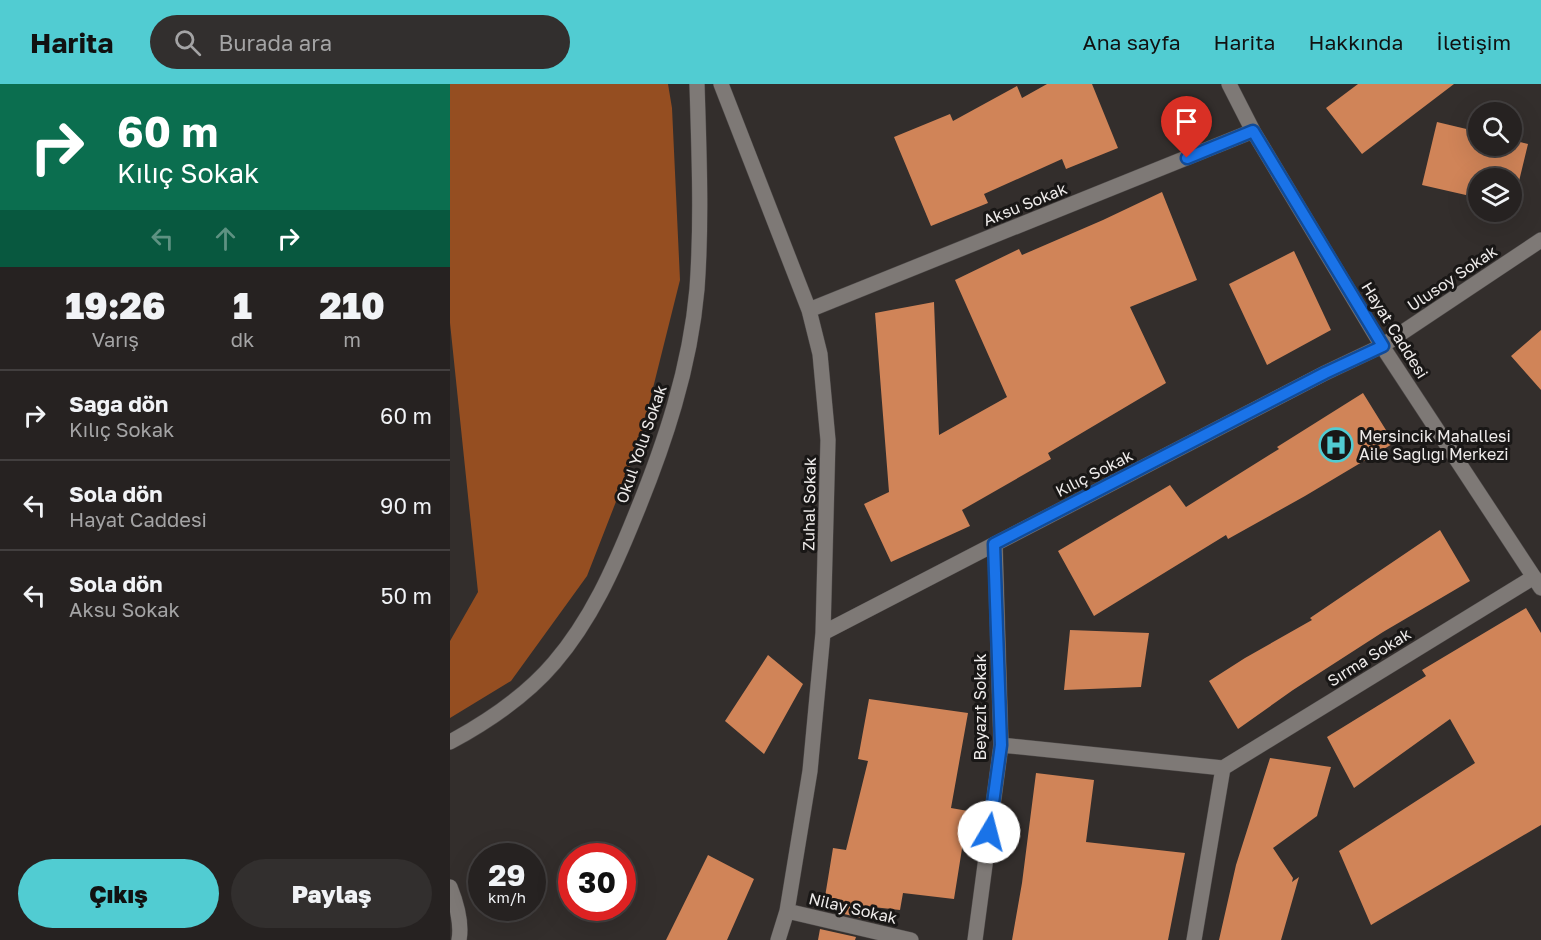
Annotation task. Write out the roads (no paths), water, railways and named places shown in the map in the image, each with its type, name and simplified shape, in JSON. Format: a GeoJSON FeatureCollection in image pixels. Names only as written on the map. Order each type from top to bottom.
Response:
{"type":"FeatureCollection","features":[{"type":"Feature","properties":{"kind":"street","name":"Okul Yolu Sokak"},"geometry":{"type":"LineString","coordinates":[[450,742],[486,722],[519,699],[554,663],[581,627],[615,565],[645,492],[672,418],[689,346],[697,290],[701,210],[697,84]]}},
{"type":"Feature","properties":{"kind":"street","name":"Zuhal Sokak"},"geometry":{"type":"LineString","coordinates":[[721,84],[810,310],[820,354],[828,440],[823,633],[810,771],[787,911],[778,940]]}},
{"type":"Feature","properties":{"kind":"street","name":"Hayat Caddesi"},"geometry":{"type":"LineString","coordinates":[[1228,84],[1253,131],[1383,346],[1538,583]]}},
{"type":"Feature","properties":{"kind":"street","name":"Aksu Sokak"},"geometry":{"type":"LineString","coordinates":[[810,310],[1253,131]]}},
{"type":"Feature","properties":{"kind":"street","name":"Ulusoy Sokak"},"geometry":{"type":"LineString","coordinates":[[1383,346],[1541,240]]}},
{"type":"Feature","properties":{"kind":"street","name":"Kılıç Sokak"},"geometry":{"type":"LineString","coordinates":[[823,633],[1325,373],[1383,346]]}},
{"type":"Feature","properties":{"kind":"street","name":"Beyazıt Sokak"},"geometry":{"type":"LineString","coordinates":[[975,940],[1001,745],[994,544]]}},
{"type":"Feature","properties":{"kind":"street","name":"Sırma Sokak"},"geometry":{"type":"LineString","coordinates":[[1223,768],[1538,583]]}},
{"type":"Feature","properties":{"kind":"street"},"geometry":{"type":"LineString","coordinates":[[1001,745],[1223,768],[1194,940]]}},
{"type":"Feature","properties":{"kind":"street"},"geometry":{"type":"LineString","coordinates":[[450,887],[460,933],[459,940]]}},
{"type":"Feature","properties":{"kind":"street","name":"Nilay Sokak"},"geometry":{"type":"LineString","coordinates":[[787,911],[911,940]]}},
{"type":"Feature","properties":{"kind":"place","name":"Mersincik Mahallesi Aile Sağlığı Merkezi"},"geometry":{"type":"Point","coordinates":[1336,445]}}]}
